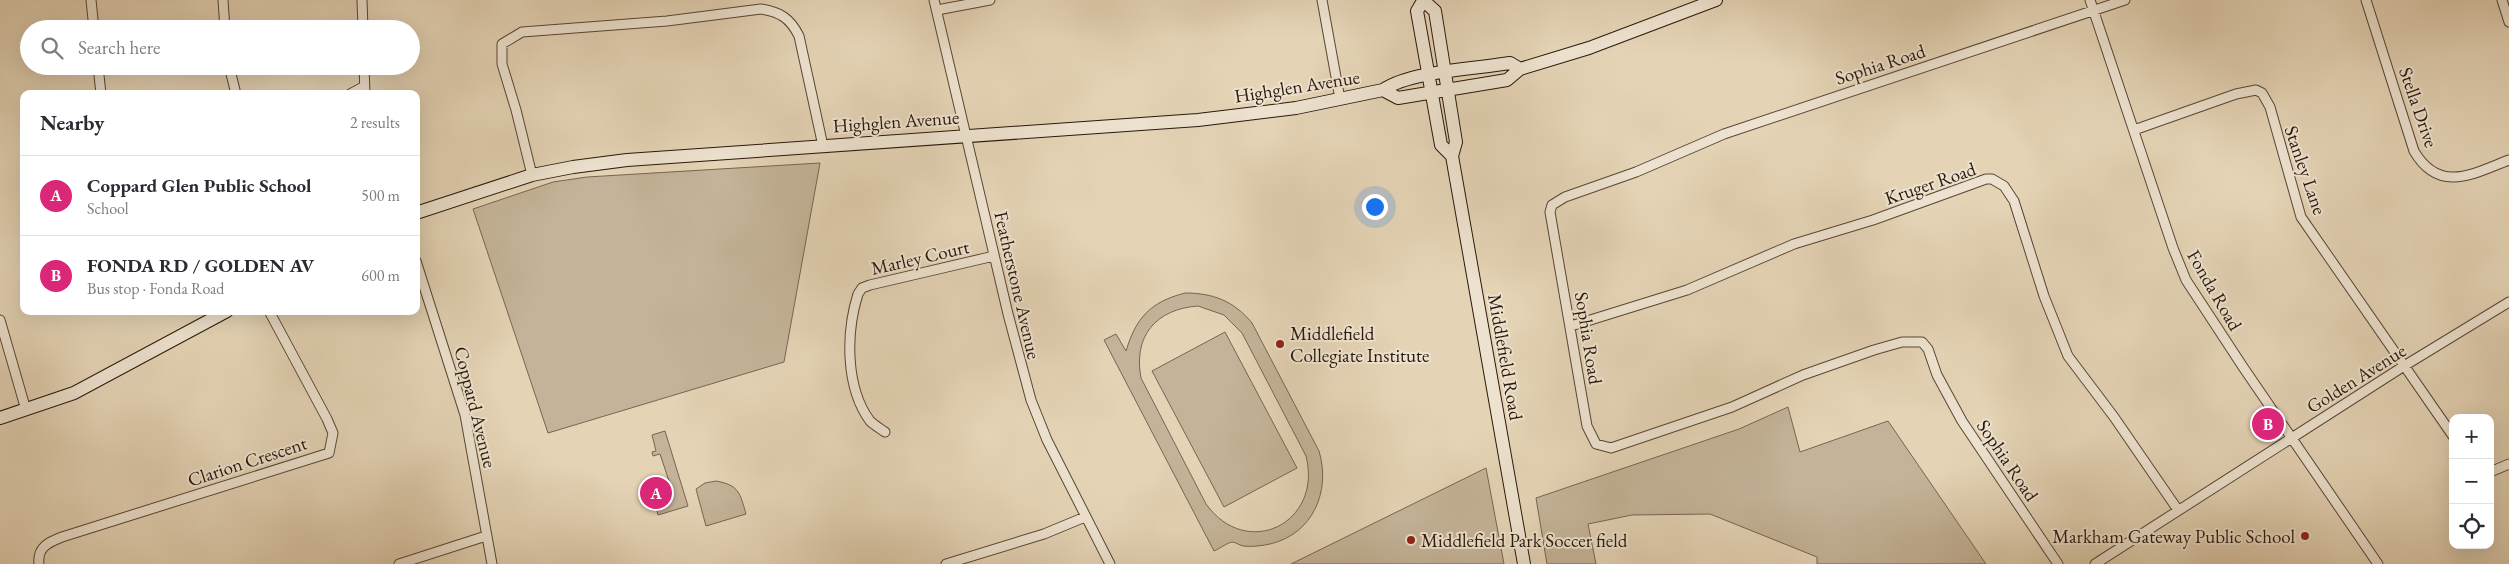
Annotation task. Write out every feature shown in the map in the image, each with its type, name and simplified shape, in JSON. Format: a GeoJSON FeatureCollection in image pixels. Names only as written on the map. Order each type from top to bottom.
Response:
{"type":"FeatureCollection","features":[{"type":"Feature","properties":{"kind":"street"},"geometry":{"type":"LineString","coordinates":[[91,0],[93,20]]}},
{"type":"Feature","properties":{"kind":"street"},"geometry":{"type":"LineString","coordinates":[[222,0],[224,20]]}},
{"type":"Feature","properties":{"kind":"street"},"geometry":{"type":"LineString","coordinates":[[362,0],[363,20]]}},
{"type":"Feature","properties":{"kind":"street","name":"Featherstone Avenue"},"geometry":{"type":"LineString","coordinates":[[934,0],[994,256],[1036,419],[1110,564]]}},
{"type":"Feature","properties":{"kind":"street"},"geometry":{"type":"LineString","coordinates":[[937,10],[990,0]]}},
{"type":"Feature","properties":{"kind":"street"},"geometry":{"type":"LineString","coordinates":[[1322,0],[1340,99]]}},
{"type":"Feature","properties":{"kind":"street","name":"Highglen Avenue"},"geometry":{"type":"LineString","coordinates":[[1382,90],[1398,98],[1507,80],[1520,69],[1588,48],[1716,0]]}},
{"type":"Feature","properties":{"kind":"street","name":"Fonda Road"},"geometry":{"type":"LineString","coordinates":[[2090,0],[2173,248],[2186,280],[2378,564]]}},
{"type":"Feature","properties":{"kind":"street","name":"Sophia Road"},"geometry":{"type":"LineString","coordinates":[[2058,564],[1962,421],[1937,375],[1928,348],[1922,342],[1902,342],[1874,350],[1803,375],[1732,407],[1612,448],[1604,448],[1593,441],[1587,426],[1572,344],[1571,326],[1550,219],[1552,206],[1558,200],[1636,172],[1724,134],[2125,0]]}},
{"type":"Feature","properties":{"kind":"street","name":"Stella Drive"},"geometry":{"type":"LineString","coordinates":[[2366,0],[2414,152],[2423,167],[2440,175],[2462,177],[2509,160]]}},
{"type":"Feature","properties":{"kind":"street"},"geometry":{"type":"LineString","coordinates":[[2502,0],[2509,22]]}},
{"type":"Feature","properties":{"kind":"street","name":"Middlefield Road"},"geometry":{"type":"LineString","coordinates":[[1452,156],[1441,145],[1431,94],[1417,11],[1423,1],[1435,11],[1456,142],[1452,156],[1524,564]]}},
{"type":"Feature","properties":{"kind":"street"},"geometry":{"type":"LineString","coordinates":[[532,175],[516,110],[502,64],[502,44],[522,32],[667,21],[761,9],[775,11],[790,21],[799,36],[822,146]]}},
{"type":"Feature","properties":{"kind":"street","name":"Highglen Avenue"},"geometry":{"type":"LineString","coordinates":[[420,212],[532,175],[573,167],[627,160],[1198,120],[1296,108],[1382,90],[1394,82],[1445,73],[1510,64],[1520,69]]}},
{"type":"Feature","properties":{"kind":"street"},"geometry":{"type":"LineString","coordinates":[[99,75],[101,90]]}},
{"type":"Feature","properties":{"kind":"street"},"geometry":{"type":"LineString","coordinates":[[231,75],[235,90]]}},
{"type":"Feature","properties":{"kind":"street"},"geometry":{"type":"LineString","coordinates":[[364,75],[364,90]]}},
{"type":"Feature","properties":{"kind":"street","name":"Stanley Lane"},"geometry":{"type":"LineString","coordinates":[[2134,130],[2236,94],[2256,90],[2262,93],[2270,107],[2301,217],[2404,366]]}},
{"type":"Feature","properties":{"kind":"street","name":"Kruger Road"},"geometry":{"type":"LineString","coordinates":[[1571,326],[1687,290],[1794,244],[1873,220],[1986,179],[1992,179],[2004,186],[2014,201],[2044,296],[2068,356],[2114,417],[2178,510]]}},
{"type":"Feature","properties":{"kind":"street","name":"Marley Court"},"geometry":{"type":"LineString","coordinates":[[886,432],[870,422],[852,375],[851,335],[858,294],[862,288],[870,285],[994,256]]}},
{"type":"Feature","properties":{"kind":"street","name":"Coppard Avenue"},"geometry":{"type":"LineString","coordinates":[[420,273],[465,414],[474,453],[492,564]]}},
{"type":"Feature","properties":{"kind":"street","name":"Golden Avenue"},"geometry":{"type":"LineString","coordinates":[[2095,564],[2404,366],[2509,302]]}},
{"type":"Feature","properties":{"kind":"street"},"geometry":{"type":"LineString","coordinates":[[0,418],[74,392],[219,315]]}},
{"type":"Feature","properties":{"kind":"street","name":"Clarion Crescent"},"geometry":{"type":"LineString","coordinates":[[39,564],[40,552],[45,544],[62,537],[329,453],[333,433],[270,315]]}},
{"type":"Feature","properties":{"kind":"street"},"geometry":{"type":"LineString","coordinates":[[0,320],[26,410]]}},
{"type":"Feature","properties":{"kind":"street"},"geometry":{"type":"LineString","coordinates":[[2404,366],[2449,430]]}},
{"type":"Feature","properties":{"kind":"street"},"geometry":{"type":"LineString","coordinates":[[2494,470],[2509,464]]}},
{"type":"Feature","properties":{"kind":"street"},"geometry":{"type":"LineString","coordinates":[[946,564],[1044,534],[1085,517]]}},
{"type":"Feature","properties":{"kind":"street"},"geometry":{"type":"LineString","coordinates":[[399,564],[486,536]]}},
{"type":"Feature","properties":{"kind":"street"},"geometry":{"type":"LineString","coordinates":[[977,554],[980,564]]}},
{"type":"Feature","properties":{"kind":"shaded area"},"geometry":{"type":"Polygon","coordinates":[[[820,163],[784,362],[548,433],[473,209],[553,182],[587,177],[820,163]]]}},
{"type":"Feature","properties":{"kind":"shaded area"},"geometry":{"type":"Polygon","coordinates":[[[1185,293],[1195,293],[1214,297],[1230,304],[1245,315],[1252,323],[1319,451],[1322,481],[1315,509],[1308,521],[1285,539],[1256,546],[1243,546],[1232,542],[1214,551],[1104,340],[1116,334],[1126,351],[1135,329],[1146,313],[1162,301],[1185,293]],[[1198,306],[1183,308],[1159,319],[1144,338],[1139,363],[1141,378],[1206,504],[1223,521],[1241,530],[1260,532],[1278,526],[1293,516],[1303,500],[1308,480],[1306,456],[1242,333],[1224,315],[1198,306]]]}},
{"type":"Feature","properties":{"kind":"shaded area"},"geometry":{"type":"Polygon","coordinates":[[[1225,332],[1297,468],[1224,507],[1152,371],[1225,332]]]}},
{"type":"Feature","properties":{"kind":"shaded area"},"geometry":{"type":"Polygon","coordinates":[[[1788,407],[1800,452],[1888,421],[1986,564],[1817,564],[1817,557],[1710,514],[1632,515],[1588,524],[1596,564],[1547,564],[1536,498],[1739,429],[1788,407]]]}},
{"type":"Feature","properties":{"kind":"shaded area"},"geometry":{"type":"Polygon","coordinates":[[[665,431],[688,506],[658,515],[656,507],[666,504],[664,496],[668,495],[664,483],[669,481],[660,454],[653,456],[652,452],[656,451],[652,435],[665,431]]]}},
{"type":"Feature","properties":{"kind":"shaded area"},"geometry":{"type":"Polygon","coordinates":[[[1486,468],[1504,564],[1291,564],[1486,468]]]}},
{"type":"Feature","properties":{"kind":"shaded area"},"geometry":{"type":"Polygon","coordinates":[[[716,481],[730,485],[737,491],[746,514],[706,526],[696,489],[705,483],[716,481]]]}},
{"type":"Feature","properties":{"kind":"place","name":"Middlefield Collegiate Institute"},"geometry":{"type":"Point","coordinates":[1280,344]}},
{"type":"Feature","properties":{"kind":"place","name":"FONDA RD / GOLDEN AV"},"geometry":{"type":"Point","coordinates":[2268,424]}},
{"type":"Feature","properties":{"kind":"place","name":"Coppard Glen Public School"},"geometry":{"type":"Point","coordinates":[656,493]}},
{"type":"Feature","properties":{"kind":"place","name":"Markham Gateway Public School"},"geometry":{"type":"Point","coordinates":[2305,536]}},
{"type":"Feature","properties":{"kind":"place","name":"Middlefield Park Soccer field"},"geometry":{"type":"Point","coordinates":[1411,540]}}]}
